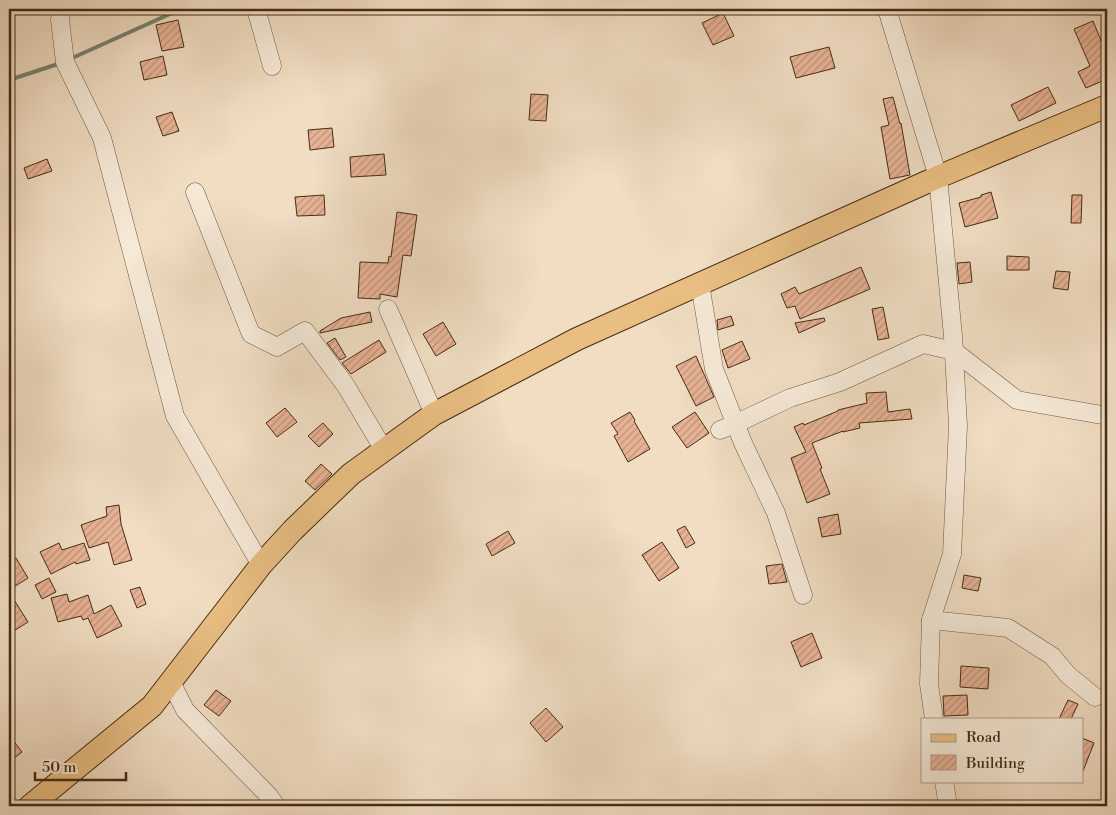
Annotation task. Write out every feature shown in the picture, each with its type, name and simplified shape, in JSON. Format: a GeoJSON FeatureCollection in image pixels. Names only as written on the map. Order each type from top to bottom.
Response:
{"type":"FeatureCollection","features":[{"type":"Feature","properties":{"kind":"main road"},"geometry":{"type":"LineString","coordinates":[[30,806],[152,706],[261,565],[293,530],[351,474],[434,414],[577,339],[938,178],[1107,106]]}},
{"type":"Feature","properties":{"kind":"street"},"geometry":{"type":"LineString","coordinates":[[256,9],[272,66]]}},
{"type":"Feature","properties":{"kind":"street"},"geometry":{"type":"LineString","coordinates":[[887,9],[938,178],[954,350],[958,426],[952,554],[931,620],[929,684],[934,718]]}},
{"type":"Feature","properties":{"kind":"street"},"geometry":{"type":"LineString","coordinates":[[60,12],[65,62],[102,138],[175,416],[261,565]]}},
{"type":"Feature","properties":{"kind":"street"},"geometry":{"type":"LineString","coordinates":[[195,192],[251,334],[277,347],[305,331],[346,386],[384,450]]}},
{"type":"Feature","properties":{"kind":"street"},"geometry":{"type":"LineString","coordinates":[[700,284],[714,369],[728,427],[743,443],[776,513],[803,596]]}},
{"type":"Feature","properties":{"kind":"street"},"geometry":{"type":"LineString","coordinates":[[388,309],[434,414]]}},
{"type":"Feature","properties":{"kind":"street"},"geometry":{"type":"LineString","coordinates":[[728,427],[790,398],[840,382],[923,344],[954,350],[1017,400],[1102,415]]}},
{"type":"Feature","properties":{"kind":"street"},"geometry":{"type":"LineString","coordinates":[[931,620],[1008,628],[1052,656],[1068,674],[1095,697]]}},
{"type":"Feature","properties":{"kind":"street"},"geometry":{"type":"LineString","coordinates":[[171,682],[184,710],[269,796],[276,806]]}},
{"type":"Feature","properties":{"kind":"street"},"geometry":{"type":"LineString","coordinates":[[944,782],[948,806]]}},
{"type":"Feature","properties":{"kind":"building"},"geometry":{"type":"Polygon","coordinates":[[[723,13],[734,36],[713,45],[702,23],[723,13]]]}},
{"type":"Feature","properties":{"kind":"building"},"geometry":{"type":"Polygon","coordinates":[[[178,20],[184,47],[162,51],[156,25],[178,20]]]}},
{"type":"Feature","properties":{"kind":"building"},"geometry":{"type":"Polygon","coordinates":[[[1093,21],[1107,55],[1107,79],[1086,88],[1078,72],[1090,66],[1074,29],[1093,21]]]}},
{"type":"Feature","properties":{"kind":"building"},"geometry":{"type":"Polygon","coordinates":[[[829,47],[835,68],[796,78],[790,57],[829,47]]]}},
{"type":"Feature","properties":{"kind":"building"},"geometry":{"type":"Polygon","coordinates":[[[163,56],[167,75],[144,80],[140,62],[163,56]]]}},
{"type":"Feature","properties":{"kind":"building"},"geometry":{"type":"Polygon","coordinates":[[[1048,87],[1056,103],[1019,121],[1011,105],[1048,87]]]}},
{"type":"Feature","properties":{"kind":"building"},"geometry":{"type":"Polygon","coordinates":[[[531,94],[548,95],[546,121],[529,120],[531,94]]]}},
{"type":"Feature","properties":{"kind":"building"},"geometry":{"type":"Polygon","coordinates":[[[893,97],[901,123],[910,175],[890,179],[881,127],[889,125],[883,99],[893,97]]]}},
{"type":"Feature","properties":{"kind":"building"},"geometry":{"type":"Polygon","coordinates":[[[172,112],[179,131],[163,136],[156,117],[172,112]]]}},
{"type":"Feature","properties":{"kind":"building"},"geometry":{"type":"Polygon","coordinates":[[[332,128],[334,147],[310,150],[308,130],[332,128]]]}},
{"type":"Feature","properties":{"kind":"building"},"geometry":{"type":"Polygon","coordinates":[[[384,154],[386,175],[351,177],[350,157],[384,154]]]}},
{"type":"Feature","properties":{"kind":"building"},"geometry":{"type":"Polygon","coordinates":[[[47,159],[52,171],[28,179],[24,168],[47,159]]]}},
{"type":"Feature","properties":{"kind":"building"},"geometry":{"type":"Polygon","coordinates":[[[991,192],[998,218],[965,227],[959,203],[991,192]]]}},
{"type":"Feature","properties":{"kind":"building"},"geometry":{"type":"Polygon","coordinates":[[[324,195],[325,215],[297,216],[295,197],[324,195]]]}},
{"type":"Feature","properties":{"kind":"building"},"geometry":{"type":"Polygon","coordinates":[[[1072,195],[1082,195],[1081,223],[1071,223],[1072,195]]]}},
{"type":"Feature","properties":{"kind":"building"},"geometry":{"type":"Polygon","coordinates":[[[397,212],[417,215],[411,256],[403,255],[397,297],[380,294],[380,299],[358,298],[360,262],[388,263],[389,256],[391,257],[397,212]]]}},
{"type":"Feature","properties":{"kind":"building"},"geometry":{"type":"Polygon","coordinates":[[[1007,256],[1029,257],[1029,270],[1007,270],[1007,256]]]}},
{"type":"Feature","properties":{"kind":"building"},"geometry":{"type":"Polygon","coordinates":[[[970,262],[972,282],[959,284],[957,263],[970,262]]]}},
{"type":"Feature","properties":{"kind":"building"},"geometry":{"type":"Polygon","coordinates":[[[861,267],[870,289],[800,319],[795,306],[787,308],[781,294],[795,287],[799,294],[861,267]]]}},
{"type":"Feature","properties":{"kind":"building"},"geometry":{"type":"Polygon","coordinates":[[[1056,271],[1070,272],[1068,290],[1053,288],[1056,271]]]}},
{"type":"Feature","properties":{"kind":"building"},"geometry":{"type":"Polygon","coordinates":[[[883,307],[889,338],[878,340],[872,309],[883,307]]]}},
{"type":"Feature","properties":{"kind":"building"},"geometry":{"type":"Polygon","coordinates":[[[370,312],[372,322],[320,333],[320,331],[341,318],[370,312]]]}},
{"type":"Feature","properties":{"kind":"building"},"geometry":{"type":"Polygon","coordinates":[[[731,316],[734,325],[718,330],[717,320],[731,316]]]}},
{"type":"Feature","properties":{"kind":"building"},"geometry":{"type":"Polygon","coordinates":[[[824,318],[825,321],[799,333],[795,323],[824,318]]]}},
{"type":"Feature","properties":{"kind":"building"},"geometry":{"type":"Polygon","coordinates":[[[443,322],[456,344],[436,356],[423,334],[443,322]]]}},
{"type":"Feature","properties":{"kind":"building"},"geometry":{"type":"Polygon","coordinates":[[[335,338],[346,357],[340,360],[327,343],[335,338]]]}},
{"type":"Feature","properties":{"kind":"building"},"geometry":{"type":"Polygon","coordinates":[[[379,340],[386,352],[351,374],[342,363],[379,340]]]}},
{"type":"Feature","properties":{"kind":"building"},"geometry":{"type":"Polygon","coordinates":[[[742,341],[750,359],[728,368],[722,350],[742,341]]]}},
{"type":"Feature","properties":{"kind":"building"},"geometry":{"type":"Polygon","coordinates":[[[696,356],[714,397],[696,406],[676,366],[696,356]]]}},
{"type":"Feature","properties":{"kind":"building"},"geometry":{"type":"Polygon","coordinates":[[[886,392],[888,412],[910,409],[912,419],[859,423],[860,428],[843,431],[812,443],[830,494],[807,503],[791,458],[806,452],[794,427],[803,423],[804,425],[838,410],[867,403],[866,393],[886,392]]]}},
{"type":"Feature","properties":{"kind":"building"},"geometry":{"type":"Polygon","coordinates":[[[285,408],[297,422],[277,437],[266,423],[285,408]]]}},
{"type":"Feature","properties":{"kind":"building"},"geometry":{"type":"Polygon","coordinates":[[[630,412],[650,449],[628,462],[614,436],[618,434],[611,423],[630,412]]]}},
{"type":"Feature","properties":{"kind":"building"},"geometry":{"type":"Polygon","coordinates":[[[695,412],[709,433],[687,448],[672,427],[695,412]]]}},
{"type":"Feature","properties":{"kind":"building"},"geometry":{"type":"Polygon","coordinates":[[[323,423],[333,434],[319,447],[308,436],[323,423]]]}},
{"type":"Feature","properties":{"kind":"building"},"geometry":{"type":"Polygon","coordinates":[[[321,464],[332,474],[315,490],[305,481],[321,464]]]}},
{"type":"Feature","properties":{"kind":"building"},"geometry":{"type":"Polygon","coordinates":[[[119,505],[121,524],[132,560],[114,565],[108,542],[89,548],[81,525],[107,516],[106,507],[119,505]]]}},
{"type":"Feature","properties":{"kind":"building"},"geometry":{"type":"Polygon","coordinates":[[[838,514],[841,534],[822,537],[818,518],[838,514]]]}},
{"type":"Feature","properties":{"kind":"building"},"geometry":{"type":"Polygon","coordinates":[[[685,526],[695,543],[686,548],[677,530],[685,526]]]}},
{"type":"Feature","properties":{"kind":"building"},"geometry":{"type":"Polygon","coordinates":[[[508,531],[515,543],[492,556],[486,544],[508,531]]]}},
{"type":"Feature","properties":{"kind":"building"},"geometry":{"type":"Polygon","coordinates":[[[662,542],[679,568],[659,581],[642,555],[662,542]]]}},
{"type":"Feature","properties":{"kind":"building"},"geometry":{"type":"Polygon","coordinates":[[[59,543],[62,550],[84,543],[90,560],[76,564],[75,562],[51,574],[40,552],[59,543]]]}},
{"type":"Feature","properties":{"kind":"building"},"geometry":{"type":"Polygon","coordinates":[[[16,558],[28,578],[9,590],[9,562],[16,558]]]}},
{"type":"Feature","properties":{"kind":"building"},"geometry":{"type":"Polygon","coordinates":[[[782,564],[787,582],[769,584],[766,566],[782,564]]]}},
{"type":"Feature","properties":{"kind":"building"},"geometry":{"type":"Polygon","coordinates":[[[964,575],[981,578],[978,591],[962,588],[964,575]]]}},
{"type":"Feature","properties":{"kind":"building"},"geometry":{"type":"Polygon","coordinates":[[[49,578],[56,592],[42,599],[35,585],[49,578]]]}},
{"type":"Feature","properties":{"kind":"building"},"geometry":{"type":"Polygon","coordinates":[[[140,587],[146,604],[137,608],[130,590],[140,587]]]}},
{"type":"Feature","properties":{"kind":"building"},"geometry":{"type":"Polygon","coordinates":[[[9,592],[28,622],[9,634],[9,592]]]}},
{"type":"Feature","properties":{"kind":"building"},"geometry":{"type":"Polygon","coordinates":[[[67,594],[69,602],[88,595],[94,614],[111,605],[122,626],[97,638],[88,618],[83,620],[81,616],[58,622],[51,598],[67,594]]]}},
{"type":"Feature","properties":{"kind":"building"},"geometry":{"type":"Polygon","coordinates":[[[812,633],[822,658],[801,667],[791,642],[812,633]]]}},
{"type":"Feature","properties":{"kind":"building"},"geometry":{"type":"Polygon","coordinates":[[[961,666],[989,668],[988,689],[960,687],[961,666]]]}},
{"type":"Feature","properties":{"kind":"building"},"geometry":{"type":"Polygon","coordinates":[[[216,690],[231,701],[219,716],[204,705],[216,690]]]}},
{"type":"Feature","properties":{"kind":"building"},"geometry":{"type":"Polygon","coordinates":[[[967,695],[968,715],[944,716],[943,696],[967,695]]]}},
{"type":"Feature","properties":{"kind":"building"},"geometry":{"type":"Polygon","coordinates":[[[1068,700],[1078,704],[1071,718],[1059,718],[1068,700]]]}},
{"type":"Feature","properties":{"kind":"building"},"geometry":{"type":"Polygon","coordinates":[[[546,708],[563,727],[546,742],[530,723],[546,708]]]}},
{"type":"Feature","properties":{"kind":"building"},"geometry":{"type":"Polygon","coordinates":[[[9,735],[22,752],[9,762],[9,735]]]}},
{"type":"Feature","properties":{"kind":"building"},"geometry":{"type":"Polygon","coordinates":[[[1084,739],[1094,743],[1084,768],[1084,739]]]}},
{"type":"Feature","properties":{"kind":"waterway"},"geometry":{"type":"LineString","coordinates":[[70,59],[181,9]]}},
{"type":"Feature","properties":{"kind":"waterway"},"geometry":{"type":"LineString","coordinates":[[9,80],[61,63]]}}]}
